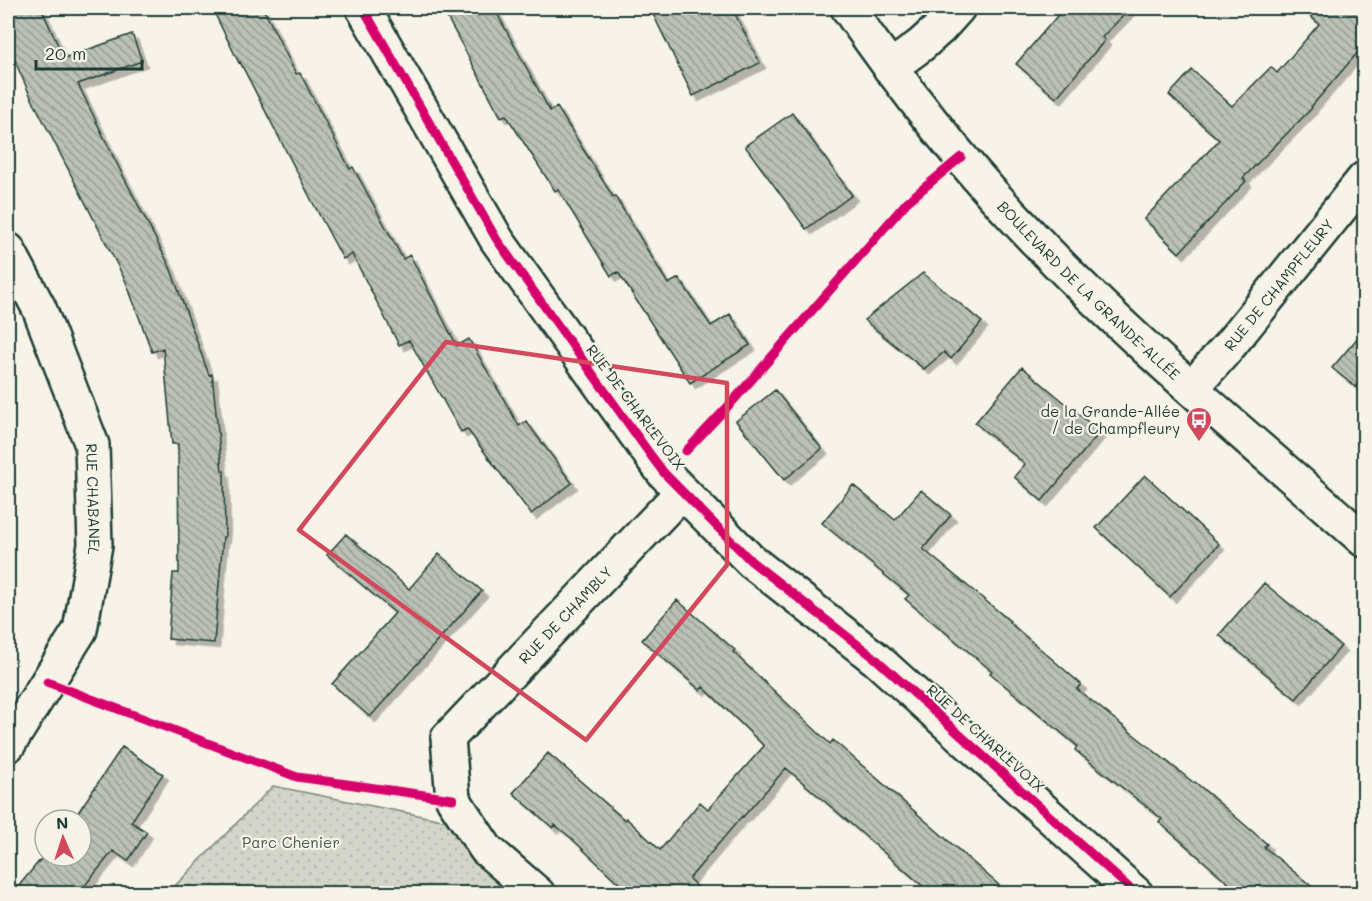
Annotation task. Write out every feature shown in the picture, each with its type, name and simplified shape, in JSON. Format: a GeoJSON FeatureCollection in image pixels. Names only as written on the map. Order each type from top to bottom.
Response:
{"type":"FeatureCollection","features":[{"type":"Feature","properties":{"kind":"street","name":"RUE DE CHARLEVOIX"},"geometry":{"type":"LineString","coordinates":[[363,8],[497,240],[652,457],[682,492],[752,561],[876,659],[1136,894]]}},
{"type":"Feature","properties":{"kind":"street","name":"BOULEVARD DE LA GRANDE-ALLÉE"},"geometry":{"type":"LineString","coordinates":[[848,8],[890,68],[967,165],[1023,227],[1112,315],[1365,540]]}},
{"type":"Feature","properties":{"kind":"street"},"geometry":{"type":"LineString","coordinates":[[890,68],[921,45],[958,8]]}},
{"type":"Feature","properties":{"kind":"street","name":"RUE DE CHAMPFLEURY"},"geometry":{"type":"LineString","coordinates":[[1192,388],[1365,179]]}},
{"type":"Feature","properties":{"kind":"street","name":"RUE CHABANEL"},"geometry":{"type":"LineString","coordinates":[[8,250],[39,308],[92,445],[95,545],[80,630],[8,745]]}},
{"type":"Feature","properties":{"kind":"street","name":"RUE DE CHAMBLY"},"geometry":{"type":"LineString","coordinates":[[538,894],[486,849],[453,799],[448,738],[682,492]]}},
{"type":"Feature","properties":{"kind":"highlighted area"},"geometry":{"type":"Polygon","coordinates":[[[446,342],[727,383],[727,565],[586,740],[299,530],[446,342]]]}},
{"type":"Feature","properties":{"kind":"green space","name":"Parc Chenier"},"geometry":{"type":"Polygon","coordinates":[[[273,786],[452,822],[536,894],[167,894],[273,786]]]}},
{"type":"Feature","properties":{"kind":"building"},"geometry":{"type":"Polygon","coordinates":[[[8,8],[41,8],[64,58],[132,34],[142,61],[78,84],[170,267],[209,375],[212,374],[222,471],[224,471],[225,537],[223,537],[214,643],[168,639],[173,573],[179,573],[178,444],[172,444],[163,348],[152,352],[126,282],[29,93],[8,45],[8,8]]]}},
{"type":"Feature","properties":{"kind":"building"},"geometry":{"type":"Polygon","coordinates":[[[212,8],[263,8],[296,74],[300,73],[350,169],[353,167],[403,259],[410,255],[457,346],[469,339],[519,426],[526,421],[572,483],[531,514],[467,429],[461,432],[409,340],[399,345],[352,254],[343,259],[212,8]]]}},
{"type":"Feature","properties":{"kind":"building"},"geometry":{"type":"Polygon","coordinates":[[[442,8],[494,8],[550,111],[557,107],[613,197],[615,196],[668,284],[679,278],[711,326],[730,314],[750,345],[690,383],[618,272],[611,276],[558,189],[555,191],[506,115],[501,117],[442,8]]]}},
{"type":"Feature","properties":{"kind":"building"},"geometry":{"type":"Polygon","coordinates":[[[650,8],[732,8],[760,63],[693,96],[650,8]]]}},
{"type":"Feature","properties":{"kind":"building"},"geometry":{"type":"Polygon","coordinates":[[[1064,8],[1131,8],[1102,37],[1105,40],[1056,98],[1016,64],[1064,8]]]}},
{"type":"Feature","properties":{"kind":"building"},"geometry":{"type":"Polygon","coordinates":[[[1301,8],[1365,8],[1365,44],[1312,108],[1243,178],[1246,181],[1179,253],[1144,219],[1219,140],[1169,95],[1192,70],[1232,106],[1271,67],[1277,73],[1319,24],[1301,8]]]}},
{"type":"Feature","properties":{"kind":"building"},"geometry":{"type":"Polygon","coordinates":[[[792,113],[852,195],[806,229],[745,146],[792,113]]]}},
{"type":"Feature","properties":{"kind":"building"},"geometry":{"type":"Polygon","coordinates":[[[923,273],[982,322],[951,359],[944,352],[924,369],[864,320],[923,273]]]}},
{"type":"Feature","properties":{"kind":"building"},"geometry":{"type":"Polygon","coordinates":[[[1365,329],[1365,395],[1332,368],[1365,329]]]}},
{"type":"Feature","properties":{"kind":"building"},"geometry":{"type":"Polygon","coordinates":[[[1022,367],[1100,432],[1042,501],[1014,477],[1025,464],[975,423],[1022,367]]]}},
{"type":"Feature","properties":{"kind":"building"},"geometry":{"type":"Polygon","coordinates":[[[775,390],[822,449],[784,480],[736,421],[775,390]]]}},
{"type":"Feature","properties":{"kind":"building"},"geometry":{"type":"Polygon","coordinates":[[[1145,475],[1219,544],[1170,597],[1096,528],[1145,475]]]}},
{"type":"Feature","properties":{"kind":"building"},"geometry":{"type":"Polygon","coordinates":[[[853,485],[895,520],[921,490],[951,515],[923,549],[1081,684],[1077,689],[1195,782],[1267,844],[1264,847],[1321,894],[1241,894],[1159,822],[1162,819],[1075,750],[1077,746],[905,599],[909,595],[822,523],[853,485]]]}},
{"type":"Feature","properties":{"kind":"building"},"geometry":{"type":"Polygon","coordinates":[[[346,534],[409,589],[439,554],[482,591],[370,717],[332,684],[395,613],[327,555],[346,534]]]}},
{"type":"Feature","properties":{"kind":"building"},"geometry":{"type":"Polygon","coordinates":[[[1264,583],[1341,646],[1296,699],[1219,635],[1264,583]]]}},
{"type":"Feature","properties":{"kind":"building"},"geometry":{"type":"Polygon","coordinates":[[[677,600],[735,650],[733,652],[830,744],[833,740],[1009,894],[932,894],[786,768],[689,879],[705,894],[630,894],[570,837],[555,825],[553,828],[513,793],[548,753],[625,820],[626,818],[660,850],[700,802],[708,809],[764,746],[703,687],[700,690],[642,640],[677,600]]]}},
{"type":"Feature","properties":{"kind":"building"},"geometry":{"type":"Polygon","coordinates":[[[122,747],[163,774],[131,822],[147,832],[128,861],[113,851],[78,894],[12,894],[33,868],[93,868],[93,808],[81,808],[122,747]]]}},
{"type":"Feature","properties":{"kind":"cycle path"},"geometry":{"type":"LineString","coordinates":[[363,8],[497,240],[664,473],[751,561],[876,659],[1136,894]]}},
{"type":"Feature","properties":{"kind":"cycle path"},"geometry":{"type":"LineString","coordinates":[[686,451],[733,401],[907,202],[961,157]]}},
{"type":"Feature","properties":{"kind":"cycle path"},"geometry":{"type":"LineString","coordinates":[[47,682],[297,777],[453,799]]}},
{"type":"Feature","properties":{"kind":"place","name":"de la Grande-Allée / de Champfleury"},"geometry":{"type":"Point","coordinates":[1199,443]}}]}
